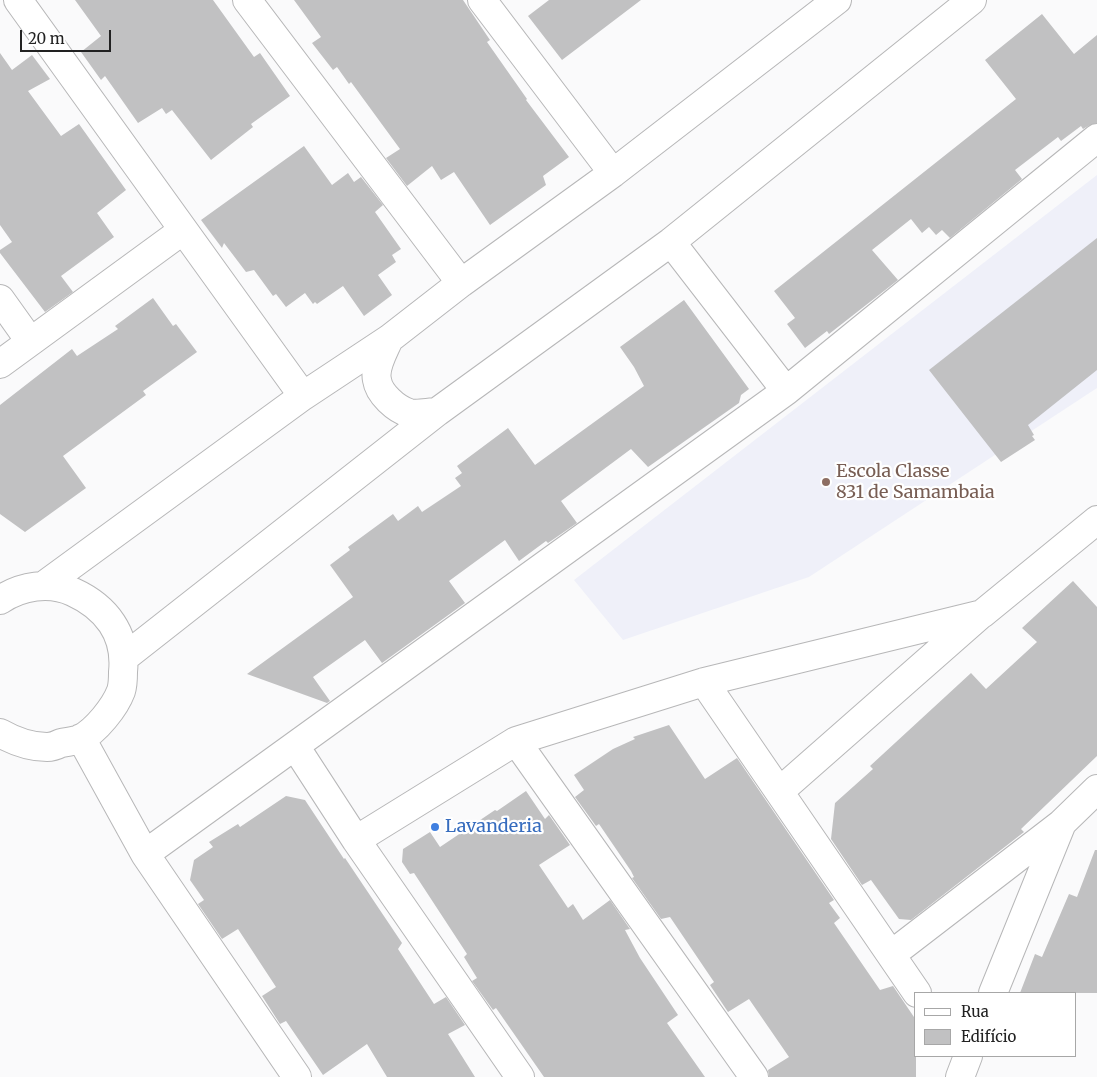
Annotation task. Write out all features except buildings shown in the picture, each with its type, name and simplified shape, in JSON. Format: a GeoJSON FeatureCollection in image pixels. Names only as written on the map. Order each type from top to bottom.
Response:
{"type":"FeatureCollection","features":[{"type":"Feature","properties":{"kind":"street"},"geometry":{"type":"LineString","coordinates":[[18,0],[303,396]]}},
{"type":"Feature","properties":{"kind":"street"},"geometry":{"type":"LineString","coordinates":[[247,0],[461,283]]}},
{"type":"Feature","properties":{"kind":"street"},"geometry":{"type":"LineString","coordinates":[[43,586],[303,396],[389,339],[461,283],[613,173],[837,0]]}},
{"type":"Feature","properties":{"kind":"street"},"geometry":{"type":"LineString","coordinates":[[125,657],[437,412],[672,242],[972,0]]}},
{"type":"Feature","properties":{"kind":"street"},"geometry":{"type":"LineString","coordinates":[[486,1],[613,173]]}},
{"type":"Feature","properties":{"kind":"street"},"geometry":{"type":"LineString","coordinates":[[145,854],[786,391],[1097,138]]}},
{"type":"Feature","properties":{"kind":"street"},"geometry":{"type":"LineString","coordinates":[[0,364],[182,230]]}},
{"type":"Feature","properties":{"kind":"street"},"geometry":{"type":"LineString","coordinates":[[672,242],[786,391]]}},
{"type":"Feature","properties":{"kind":"street"},"geometry":{"type":"LineString","coordinates":[[0,298],[30,341]]}},
{"type":"Feature","properties":{"kind":"street"},"geometry":{"type":"LineString","coordinates":[[389,339],[378,366],[376,380],[382,393],[394,404],[410,413],[437,412]]}},
{"type":"Feature","properties":{"kind":"street"},"geometry":{"type":"LineString","coordinates":[[780,791],[982,614],[1097,520]]}},
{"type":"Feature","properties":{"kind":"street"},"geometry":{"type":"LineString","coordinates":[[3,595],[25,588],[43,586],[66,589],[88,598],[106,614],[119,634],[125,657],[122,690],[106,718],[81,738],[48,747],[5,741]]}},
{"type":"Feature","properties":{"kind":"street"},"geometry":{"type":"LineString","coordinates":[[356,840],[516,741],[704,682],[982,614]]}},
{"type":"Feature","properties":{"kind":"street"},"geometry":{"type":"LineString","coordinates":[[704,682],[916,992]]}},
{"type":"Feature","properties":{"kind":"street"},"geometry":{"type":"LineString","coordinates":[[81,738],[145,854],[297,1077]]}},
{"type":"Feature","properties":{"kind":"street"},"geometry":{"type":"LineString","coordinates":[[516,741],[754,1077]]}},
{"type":"Feature","properties":{"kind":"street"},"geometry":{"type":"LineString","coordinates":[[295,746],[356,840],[520,1077]]}},
{"type":"Feature","properties":{"kind":"street"},"geometry":{"type":"LineString","coordinates":[[892,954],[1062,823],[1097,789]]}},
{"type":"Feature","properties":{"kind":"street"},"geometry":{"type":"LineString","coordinates":[[993,992],[1062,823]]}},
{"type":"Feature","properties":{"kind":"shaded area","name":"Escola Classe 831 de Samambaia"},"geometry":{"type":"Polygon","coordinates":[[[1097,175],[1097,388],[809,577],[623,640],[574,580],[1097,175]]]}},
{"type":"Feature","properties":{"kind":"place","name":"Escola Classe 831 de Samambaia"},"geometry":{"type":"Point","coordinates":[826,482]}},
{"type":"Feature","properties":{"kind":"place","name":"Lavanderia"},"geometry":{"type":"Point","coordinates":[435,827]}}]}
